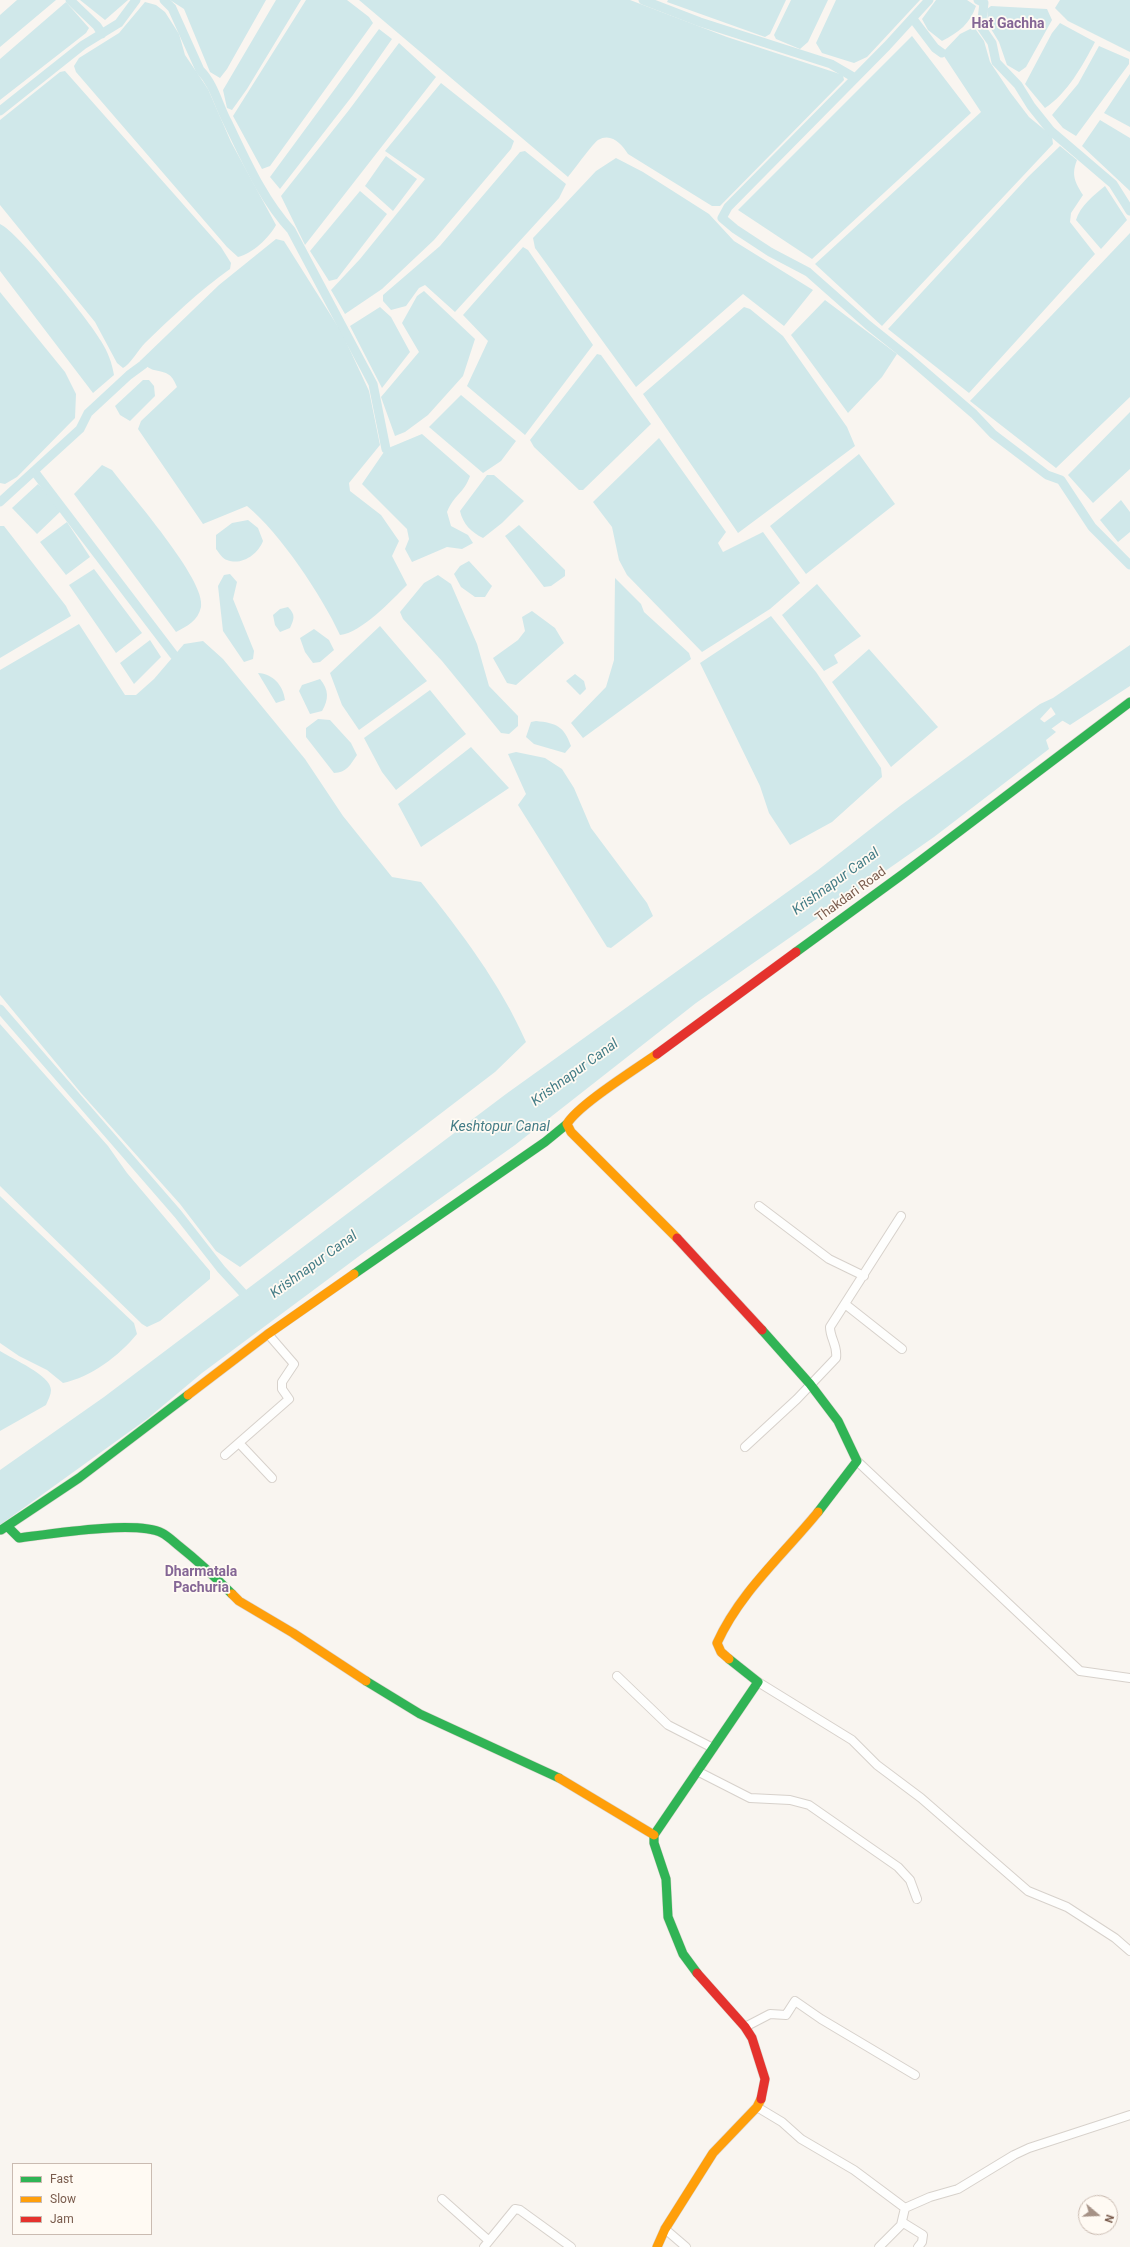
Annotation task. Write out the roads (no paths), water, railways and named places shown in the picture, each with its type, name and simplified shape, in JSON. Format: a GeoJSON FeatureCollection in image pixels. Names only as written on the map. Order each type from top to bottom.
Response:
{"type":"FeatureCollection","features":[{"type":"Feature","properties":{"kind":"street","name":"Thakdari Road"},"geometry":{"type":"LineString","coordinates":[[3,1528],[79,1478],[268,1334],[545,1142],[567,1124],[571,1117],[585,1106],[903,874],[1130,702]]}},
{"type":"Feature","properties":{"kind":"street"},"geometry":{"type":"LineString","coordinates":[[567,1124],[571,1132],[698,1259],[810,1384],[838,1421],[857,1461],[1080,1671],[1130,1678]]}},
{"type":"Feature","properties":{"kind":"street"},"geometry":{"type":"LineString","coordinates":[[759,1206],[829,1259],[864,1276]]}},
{"type":"Feature","properties":{"kind":"street"},"geometry":{"type":"LineString","coordinates":[[745,1447],[836,1358],[837,1351],[830,1334],[830,1326],[864,1276],[901,1216]]}},
{"type":"Feature","properties":{"kind":"street"},"geometry":{"type":"LineString","coordinates":[[845,1304],[902,1349]]}},
{"type":"Feature","properties":{"kind":"street"},"geometry":{"type":"LineString","coordinates":[[224,1454],[289,1399],[282,1389],[282,1382],[294,1364],[268,1334]]}},
{"type":"Feature","properties":{"kind":"street"},"geometry":{"type":"LineString","coordinates":[[238,1443],[272,1478]]}},
{"type":"Feature","properties":{"kind":"street"},"geometry":{"type":"LineString","coordinates":[[857,1461],[810,1522],[757,1582],[720,1634],[717,1643],[721,1652],[758,1682],[852,1740],[877,1765],[921,1798],[1028,1891],[1067,1907],[1115,1938],[1130,1951]]}},
{"type":"Feature","properties":{"kind":"street"},"geometry":{"type":"LineString","coordinates":[[3,1528],[19,1538],[108,1528],[143,1528],[162,1533],[204,1566],[239,1601],[293,1633],[380,1690],[420,1714],[553,1774],[654,1835]]}},
{"type":"Feature","properties":{"kind":"street"},"geometry":{"type":"LineString","coordinates":[[617,1676],[668,1725],[713,1748]]}},
{"type":"Feature","properties":{"kind":"street"},"geometry":{"type":"LineString","coordinates":[[657,2247],[665,2229],[713,2153],[758,2107],[763,2096],[765,2079],[752,2038],[745,2027],[698,1975],[683,1954],[668,1917],[665,1870],[654,1843],[654,1835],[758,1682]]}},
{"type":"Feature","properties":{"kind":"street"},"geometry":{"type":"LineString","coordinates":[[697,1770],[750,1798],[790,1800],[809,1805],[898,1867],[910,1880],[917,1899]]}},
{"type":"Feature","properties":{"kind":"street"},"geometry":{"type":"LineString","coordinates":[[745,2027],[770,2014],[786,2015],[795,2001],[821,2019],[915,2075]]}},
{"type":"Feature","properties":{"kind":"street"},"geometry":{"type":"LineString","coordinates":[[758,2107],[782,2122],[801,2139],[854,2170],[906,2208]]}},
{"type":"Feature","properties":{"kind":"street"},"geometry":{"type":"LineString","coordinates":[[906,2208],[958,2188],[1014,2155],[1029,2148],[1130,2115]]}},
{"type":"Feature","properties":{"kind":"street"},"geometry":{"type":"LineString","coordinates":[[442,2200],[486,2244],[515,2209],[520,2210],[571,2247]]}},
{"type":"Feature","properties":{"kind":"street"},"geometry":{"type":"LineString","coordinates":[[879,2247],[902,2222],[906,2208]]}},
{"type":"Feature","properties":{"kind":"street"},"geometry":{"type":"LineString","coordinates":[[902,2222],[923,2235],[922,2242],[918,2247]]}},
{"type":"Feature","properties":{"kind":"street"},"geometry":{"type":"LineString","coordinates":[[665,2229],[686,2247]]}},
{"type":"Feature","properties":{"kind":"water"},"geometry":{"type":"Polygon","coordinates":[[[17,0],[56,0],[0,47],[0,15],[17,0]]]}},
{"type":"Feature","properties":{"kind":"water"},"geometry":{"type":"Polygon","coordinates":[[[80,0],[128,0],[105,20],[80,0]]]}},
{"type":"Feature","properties":{"kind":"water"},"geometry":{"type":"Polygon","coordinates":[[[170,0],[266,0],[227,69],[220,78],[210,72],[184,9],[170,0]]]}},
{"type":"Feature","properties":{"kind":"water"},"geometry":{"type":"Polygon","coordinates":[[[276,0],[301,0],[247,89],[232,110],[227,108],[223,90],[276,0]]]}},
{"type":"Feature","properties":{"kind":"water"},"geometry":{"type":"Polygon","coordinates":[[[306,0],[347,0],[369,17],[373,23],[270,166],[262,169],[233,116],[306,0]]]}},
{"type":"Feature","properties":{"kind":"water"},"geometry":{"type":"Polygon","coordinates":[[[359,0],[630,0],[727,37],[843,75],[844,80],[720,206],[712,206],[628,154],[623,146],[612,138],[607,137],[598,140],[568,177],[359,0]]]}},
{"type":"Feature","properties":{"kind":"water"},"geometry":{"type":"Polygon","coordinates":[[[668,0],[786,0],[770,34],[765,37],[667,2],[668,0]]]}},
{"type":"Feature","properties":{"kind":"water"},"geometry":{"type":"Polygon","coordinates":[[[791,0],[828,0],[808,42],[800,49],[776,39],[774,35],[791,0]]]}},
{"type":"Feature","properties":{"kind":"water"},"geometry":{"type":"Polygon","coordinates":[[[836,0],[920,0],[867,57],[854,63],[822,53],[816,43],[836,0]]]}},
{"type":"Feature","properties":{"kind":"water"},"geometry":{"type":"Polygon","coordinates":[[[936,0],[967,0],[976,6],[967,23],[954,34],[942,41],[928,30],[922,19],[936,0]]]}},
{"type":"Feature","properties":{"kind":"water"},"geometry":{"type":"Polygon","coordinates":[[[1060,0],[1130,0],[1130,52],[1068,21],[1055,8],[1060,0]]]}},
{"type":"Feature","properties":{"kind":"water"},"geometry":{"type":"Polygon","coordinates":[[[66,2],[89,28],[86,33],[0,100],[0,59],[66,2]]]}},
{"type":"Feature","properties":{"kind":"water"},"geometry":{"type":"Polygon","coordinates":[[[145,2],[156,5],[165,12],[179,34],[185,55],[208,89],[231,142],[276,225],[260,245],[249,253],[238,257],[227,247],[76,72],[74,66],[79,58],[119,33],[145,2]]]}},
{"type":"Feature","properties":{"kind":"water"},"geometry":{"type":"Polygon","coordinates":[[[991,6],[1047,9],[1052,20],[1026,67],[1019,72],[1007,65],[999,42],[988,24],[987,9],[991,6]]]}},
{"type":"Feature","properties":{"kind":"water"},"geometry":{"type":"Polygon","coordinates":[[[1060,23],[1095,42],[1074,78],[1060,95],[1045,108],[1025,84],[1052,33],[1060,23]]]}},
{"type":"Feature","properties":{"kind":"water"},"geometry":{"type":"Polygon","coordinates":[[[974,27],[984,41],[990,62],[1010,92],[1029,117],[1052,136],[1053,144],[882,326],[815,264],[981,112],[942,53],[960,34],[974,27]]]}},
{"type":"Feature","properties":{"kind":"water"},"geometry":{"type":"Polygon","coordinates":[[[379,29],[392,39],[353,95],[280,189],[270,177],[379,29]]]}},
{"type":"Feature","properties":{"kind":"water"},"geometry":{"type":"Polygon","coordinates":[[[912,36],[971,113],[812,259],[738,210],[912,36]]]}},
{"type":"Feature","properties":{"kind":"water"},"geometry":{"type":"Polygon","coordinates":[[[399,43],[436,77],[305,245],[281,196],[349,110],[399,43]]]}},
{"type":"Feature","properties":{"kind":"water"},"geometry":{"type":"Polygon","coordinates":[[[1099,46],[1129,59],[1129,64],[1076,136],[1063,128],[1052,115],[1078,84],[1099,46]]]}},
{"type":"Feature","properties":{"kind":"water"},"geometry":{"type":"Polygon","coordinates":[[[65,71],[221,247],[231,263],[230,269],[175,314],[145,343],[123,368],[117,363],[95,322],[0,205],[0,120],[60,72],[65,71]]]}},
{"type":"Feature","properties":{"kind":"water"},"geometry":{"type":"Polygon","coordinates":[[[1130,74],[1130,127],[1104,113],[1130,74]]]}},
{"type":"Feature","properties":{"kind":"water"},"geometry":{"type":"Polygon","coordinates":[[[441,83],[514,141],[511,149],[434,240],[382,289],[345,314],[331,290],[360,259],[425,179],[385,151],[441,83]]]}},
{"type":"Feature","properties":{"kind":"water"},"geometry":{"type":"Polygon","coordinates":[[[1100,120],[1130,138],[1130,191],[1082,146],[1100,120]]]}},
{"type":"Feature","properties":{"kind":"water"},"geometry":{"type":"Polygon","coordinates":[[[1060,146],[1077,160],[1074,174],[1083,195],[1071,213],[1070,222],[1095,254],[969,393],[888,329],[1028,177],[1060,146]]]}},
{"type":"Feature","properties":{"kind":"water"},"geometry":{"type":"Polygon","coordinates":[[[525,151],[566,184],[559,198],[455,312],[425,285],[419,288],[406,306],[391,310],[383,301],[383,295],[440,246],[520,152],[525,151]]]}},
{"type":"Feature","properties":{"kind":"water"},"geometry":{"type":"Polygon","coordinates":[[[386,156],[417,179],[393,211],[365,186],[386,156]]]}},
{"type":"Feature","properties":{"kind":"water"},"geometry":{"type":"Polygon","coordinates":[[[616,158],[643,172],[709,214],[734,241],[813,290],[784,326],[743,294],[636,387],[535,248],[533,238],[596,171],[616,158]]]}},
{"type":"Feature","properties":{"kind":"water"},"geometry":{"type":"Polygon","coordinates":[[[1105,186],[1127,220],[1101,249],[1076,220],[1084,205],[1105,186]]]}},
{"type":"Feature","properties":{"kind":"water"},"geometry":{"type":"Polygon","coordinates":[[[360,191],[387,214],[337,279],[329,281],[310,251],[360,191]]]}},
{"type":"Feature","properties":{"kind":"water"},"geometry":{"type":"Polygon","coordinates":[[[0,224],[9,230],[37,259],[83,315],[103,345],[112,366],[114,375],[93,393],[0,271],[0,224]]]}},
{"type":"Feature","properties":{"kind":"water"},"geometry":{"type":"Polygon","coordinates":[[[1130,233],[1130,397],[1056,468],[970,401],[1130,233]]]}},
{"type":"Feature","properties":{"kind":"water"},"geometry":{"type":"Polygon","coordinates":[[[276,239],[284,241],[342,333],[369,391],[380,445],[349,483],[350,491],[381,515],[399,541],[392,556],[407,585],[376,615],[348,633],[340,635],[323,602],[299,566],[273,532],[260,518],[247,506],[203,524],[138,429],[141,421],[177,387],[171,376],[163,372],[150,369],[140,361],[219,285],[276,239]]]}},
{"type":"Feature","properties":{"kind":"water"},"geometry":{"type":"Polygon","coordinates":[[[523,247],[528,250],[593,345],[525,435],[467,386],[488,341],[463,315],[523,247]]]}},
{"type":"Feature","properties":{"kind":"water"},"geometry":{"type":"Polygon","coordinates":[[[424,291],[475,339],[463,376],[428,415],[405,432],[395,436],[381,397],[419,352],[402,323],[417,296],[424,291]]]}},
{"type":"Feature","properties":{"kind":"water"},"geometry":{"type":"Polygon","coordinates":[[[0,292],[65,372],[76,394],[75,418],[17,477],[5,484],[0,483],[0,292]]]}},
{"type":"Feature","properties":{"kind":"water"},"geometry":{"type":"Polygon","coordinates":[[[825,300],[897,354],[882,377],[848,413],[791,335],[825,300]]]}},
{"type":"Feature","properties":{"kind":"water"},"geometry":{"type":"Polygon","coordinates":[[[380,307],[391,317],[410,352],[382,388],[350,326],[380,307]]]}},
{"type":"Feature","properties":{"kind":"water"},"geometry":{"type":"Polygon","coordinates":[[[744,307],[750,309],[783,336],[847,427],[855,446],[738,533],[643,394],[744,307]]]}},
{"type":"Feature","properties":{"kind":"water"},"geometry":{"type":"Polygon","coordinates":[[[597,354],[601,355],[651,424],[583,490],[579,490],[534,447],[530,440],[597,354]]]}},
{"type":"Feature","properties":{"kind":"water"},"geometry":{"type":"Polygon","coordinates":[[[143,380],[149,380],[154,386],[155,396],[130,421],[120,415],[115,406],[143,380]]]}},
{"type":"Feature","properties":{"kind":"water"},"geometry":{"type":"Polygon","coordinates":[[[461,395],[516,441],[501,461],[483,473],[429,427],[461,395]]]}},
{"type":"Feature","properties":{"kind":"water"},"geometry":{"type":"Polygon","coordinates":[[[1130,412],[1130,469],[1093,503],[1068,475],[1130,412]]]}},
{"type":"Feature","properties":{"kind":"water"},"geometry":{"type":"Polygon","coordinates":[[[422,434],[470,476],[468,482],[447,512],[451,526],[468,535],[473,543],[462,549],[447,547],[412,562],[405,549],[409,539],[407,529],[362,484],[386,449],[422,434]]]}},
{"type":"Feature","properties":{"kind":"water"},"geometry":{"type":"Polygon","coordinates":[[[659,438],[726,532],[718,543],[723,552],[763,532],[800,583],[770,609],[702,652],[627,575],[619,560],[612,527],[593,502],[659,438]]]}},
{"type":"Feature","properties":{"kind":"water"},"geometry":{"type":"Polygon","coordinates":[[[859,454],[895,504],[806,574],[770,526],[859,454]]]}},
{"type":"Feature","properties":{"kind":"water"},"geometry":{"type":"Polygon","coordinates":[[[102,465],[112,470],[165,537],[180,558],[200,595],[200,612],[192,622],[176,632],[74,494],[102,465]]]}},
{"type":"Feature","properties":{"kind":"water"},"geometry":{"type":"Polygon","coordinates":[[[487,475],[494,475],[524,501],[502,523],[483,538],[468,527],[463,520],[460,511],[487,475]]]}},
{"type":"Feature","properties":{"kind":"water"},"geometry":{"type":"Polygon","coordinates":[[[38,484],[62,510],[37,534],[12,508],[38,484]]]}},
{"type":"Feature","properties":{"kind":"water"},"geometry":{"type":"Polygon","coordinates":[[[1121,500],[1130,512],[1130,532],[1118,542],[1100,520],[1121,500]]]}},
{"type":"Feature","properties":{"kind":"water"},"geometry":{"type":"Polygon","coordinates":[[[248,520],[258,528],[263,541],[261,546],[249,558],[244,560],[233,561],[221,556],[216,549],[216,535],[232,523],[248,520]]]}},
{"type":"Feature","properties":{"kind":"water"},"geometry":{"type":"Polygon","coordinates":[[[67,522],[90,557],[66,575],[40,542],[67,522]]]}},
{"type":"Feature","properties":{"kind":"water"},"geometry":{"type":"Polygon","coordinates":[[[519,525],[565,570],[565,576],[551,586],[544,587],[505,536],[519,525]]]}},
{"type":"Feature","properties":{"kind":"water"},"geometry":{"type":"Polygon","coordinates":[[[0,526],[4,526],[66,606],[71,616],[0,658],[0,526]]]}},
{"type":"Feature","properties":{"kind":"water"},"geometry":{"type":"Polygon","coordinates":[[[469,561],[492,586],[485,597],[475,597],[461,587],[454,574],[460,566],[469,561]]]}},
{"type":"Feature","properties":{"kind":"water"},"geometry":{"type":"Polygon","coordinates":[[[94,569],[142,633],[116,653],[69,585],[94,569]]]}},
{"type":"Feature","properties":{"kind":"water"},"geometry":{"type":"Polygon","coordinates":[[[230,574],[237,582],[233,599],[254,651],[253,659],[244,662],[223,631],[218,586],[224,575],[230,574]]]}},
{"type":"Feature","properties":{"kind":"water"},"geometry":{"type":"Polygon","coordinates":[[[438,575],[451,584],[477,644],[489,686],[518,716],[518,726],[509,734],[501,733],[442,661],[403,619],[400,612],[424,583],[438,575]]]}},
{"type":"Feature","properties":{"kind":"water"},"geometry":{"type":"Polygon","coordinates":[[[615,578],[641,604],[644,612],[689,653],[691,659],[583,738],[571,723],[606,687],[614,660],[615,578]]]}},
{"type":"Feature","properties":{"kind":"water"},"geometry":{"type":"Polygon","coordinates":[[[817,584],[861,636],[834,655],[838,663],[824,671],[782,615],[817,584]]]}},
{"type":"Feature","properties":{"kind":"water"},"geometry":{"type":"Polygon","coordinates":[[[288,607],[294,617],[290,628],[280,632],[275,625],[273,615],[280,609],[288,607]]]}},
{"type":"Feature","properties":{"kind":"water"},"geometry":{"type":"Polygon","coordinates":[[[532,611],[555,628],[564,643],[516,685],[507,683],[493,658],[518,640],[525,631],[522,617],[532,611]]]}},
{"type":"Feature","properties":{"kind":"water"},"geometry":{"type":"Polygon","coordinates":[[[771,616],[816,672],[881,768],[882,777],[832,822],[790,845],[769,813],[760,786],[700,663],[771,616]]]}},
{"type":"Feature","properties":{"kind":"water"},"geometry":{"type":"Polygon","coordinates":[[[79,624],[125,695],[136,695],[154,679],[184,644],[203,641],[223,659],[305,759],[343,816],[392,877],[421,882],[479,959],[516,1020],[526,1042],[495,1072],[240,1267],[216,1251],[180,1204],[81,1093],[0,995],[0,670],[79,624]]]}},
{"type":"Feature","properties":{"kind":"water"},"geometry":{"type":"Polygon","coordinates":[[[380,626],[427,681],[359,730],[342,705],[330,673],[380,626]]]}},
{"type":"Feature","properties":{"kind":"water"},"geometry":{"type":"Polygon","coordinates":[[[314,629],[329,640],[334,650],[320,662],[313,663],[305,652],[300,638],[314,629]]]}},
{"type":"Feature","properties":{"kind":"water"},"geometry":{"type":"Polygon","coordinates":[[[150,640],[161,657],[134,684],[120,663],[150,640]]]}},
{"type":"Feature","properties":{"kind":"water","name":"Keshtopur Canal"},"geometry":{"type":"Polygon","coordinates":[[[1130,645],[1130,686],[1070,725],[1058,718],[1051,707],[1040,719],[1056,732],[1046,740],[1049,749],[934,837],[696,1003],[515,1145],[362,1254],[202,1373],[147,1419],[0,1525],[0,1470],[104,1397],[506,1094],[818,870],[900,806],[1040,704],[1053,698],[1130,645]]]}},
{"type":"Feature","properties":{"kind":"water"},"geometry":{"type":"Polygon","coordinates":[[[869,649],[938,727],[891,767],[832,682],[869,649]]]}},
{"type":"Feature","properties":{"kind":"water"},"geometry":{"type":"Polygon","coordinates":[[[258,673],[273,678],[280,685],[285,700],[276,703],[258,673]]]}},
{"type":"Feature","properties":{"kind":"water"},"geometry":{"type":"Polygon","coordinates":[[[575,674],[584,681],[586,689],[580,695],[566,681],[575,674]]]}},
{"type":"Feature","properties":{"kind":"water"},"geometry":{"type":"Polygon","coordinates":[[[320,679],[325,687],[327,699],[322,711],[310,714],[299,691],[302,685],[320,679]]]}},
{"type":"Feature","properties":{"kind":"water"},"geometry":{"type":"Polygon","coordinates":[[[430,690],[466,734],[396,790],[382,772],[364,738],[430,690]]]}},
{"type":"Feature","properties":{"kind":"water"},"geometry":{"type":"Polygon","coordinates":[[[318,719],[330,720],[351,743],[357,755],[353,762],[345,770],[334,773],[306,737],[306,728],[318,719]]]}},
{"type":"Feature","properties":{"kind":"water"},"geometry":{"type":"Polygon","coordinates":[[[536,721],[549,723],[562,730],[571,746],[565,753],[534,744],[526,737],[531,722],[536,721]]]}},
{"type":"Feature","properties":{"kind":"water"},"geometry":{"type":"Polygon","coordinates":[[[471,747],[509,788],[421,847],[398,804],[471,747]]]}},
{"type":"Feature","properties":{"kind":"water"},"geometry":{"type":"Polygon","coordinates":[[[516,752],[545,758],[562,769],[574,788],[591,828],[647,903],[653,916],[611,948],[607,947],[518,805],[526,794],[508,754],[516,752]]]}},
{"type":"Feature","properties":{"kind":"water"},"geometry":{"type":"Polygon","coordinates":[[[0,1024],[108,1146],[127,1173],[210,1271],[210,1279],[160,1321],[147,1327],[142,1324],[0,1186],[0,1024]]]}},
{"type":"Feature","properties":{"kind":"water"},"geometry":{"type":"Polygon","coordinates":[[[0,1196],[134,1323],[137,1334],[113,1358],[94,1371],[63,1383],[47,1370],[19,1356],[0,1343],[0,1196]]]}},
{"type":"Feature","properties":{"kind":"water"},"geometry":{"type":"Polygon","coordinates":[[[0,1351],[38,1373],[49,1384],[51,1390],[46,1405],[0,1431],[0,1351]]]}},
{"type":"Feature","properties":{"kind":"waterway"},"geometry":{"type":"LineString","coordinates":[[70,0],[97,26],[102,34]]}},
{"type":"Feature","properties":{"kind":"waterway"},"geometry":{"type":"LineString","coordinates":[[0,111],[83,45],[119,23],[136,0]]}},
{"type":"Feature","properties":{"kind":"waterway"},"geometry":{"type":"LineString","coordinates":[[164,0],[172,8],[200,70],[209,81],[255,178],[272,206],[291,230],[373,384],[386,449]]}},
{"type":"Feature","properties":{"kind":"waterway"},"geometry":{"type":"LineString","coordinates":[[643,0],[700,22],[831,64],[855,78]]}},
{"type":"Feature","properties":{"kind":"waterway"},"geometry":{"type":"LineString","coordinates":[[929,0],[887,46],[728,207],[722,218],[735,229],[770,252],[808,272],[868,325],[908,357],[974,414],[993,434],[1047,475],[1061,480],[1092,527],[1130,565]]}},
{"type":"Feature","properties":{"kind":"waterway"},"geometry":{"type":"LineString","coordinates":[[978,0],[984,3],[981,27],[992,43],[996,62],[1018,85],[1031,106],[1051,131],[1113,184],[1130,211]]}},
{"type":"Feature","properties":{"kind":"waterway"},"geometry":{"type":"LineString","coordinates":[[913,19],[935,48],[942,53]]}},
{"type":"Feature","properties":{"kind":"waterway"},"geometry":{"type":"LineString","coordinates":[[0,502],[80,429],[88,413],[129,375],[144,364]]}},
{"type":"Feature","properties":{"kind":"waterway"},"geometry":{"type":"LineString","coordinates":[[34,471],[174,655]]}},
{"type":"Feature","properties":{"kind":"waterway","name":"Krishnapur Canal"},"geometry":{"type":"LineString","coordinates":[[1039,732],[1068,711]]}},
{"type":"Feature","properties":{"kind":"waterway"},"geometry":{"type":"LineString","coordinates":[[0,1009],[178,1214],[221,1269],[243,1293]]}},
{"type":"Feature","properties":{"kind":"district","name":"Hat Gachha"},"geometry":{"type":"Point","coordinates":[1008,24]}},
{"type":"Feature","properties":{"kind":"district","name":"Dharmatala Pachuria"},"geometry":{"type":"Point","coordinates":[201,1580]}}]}
